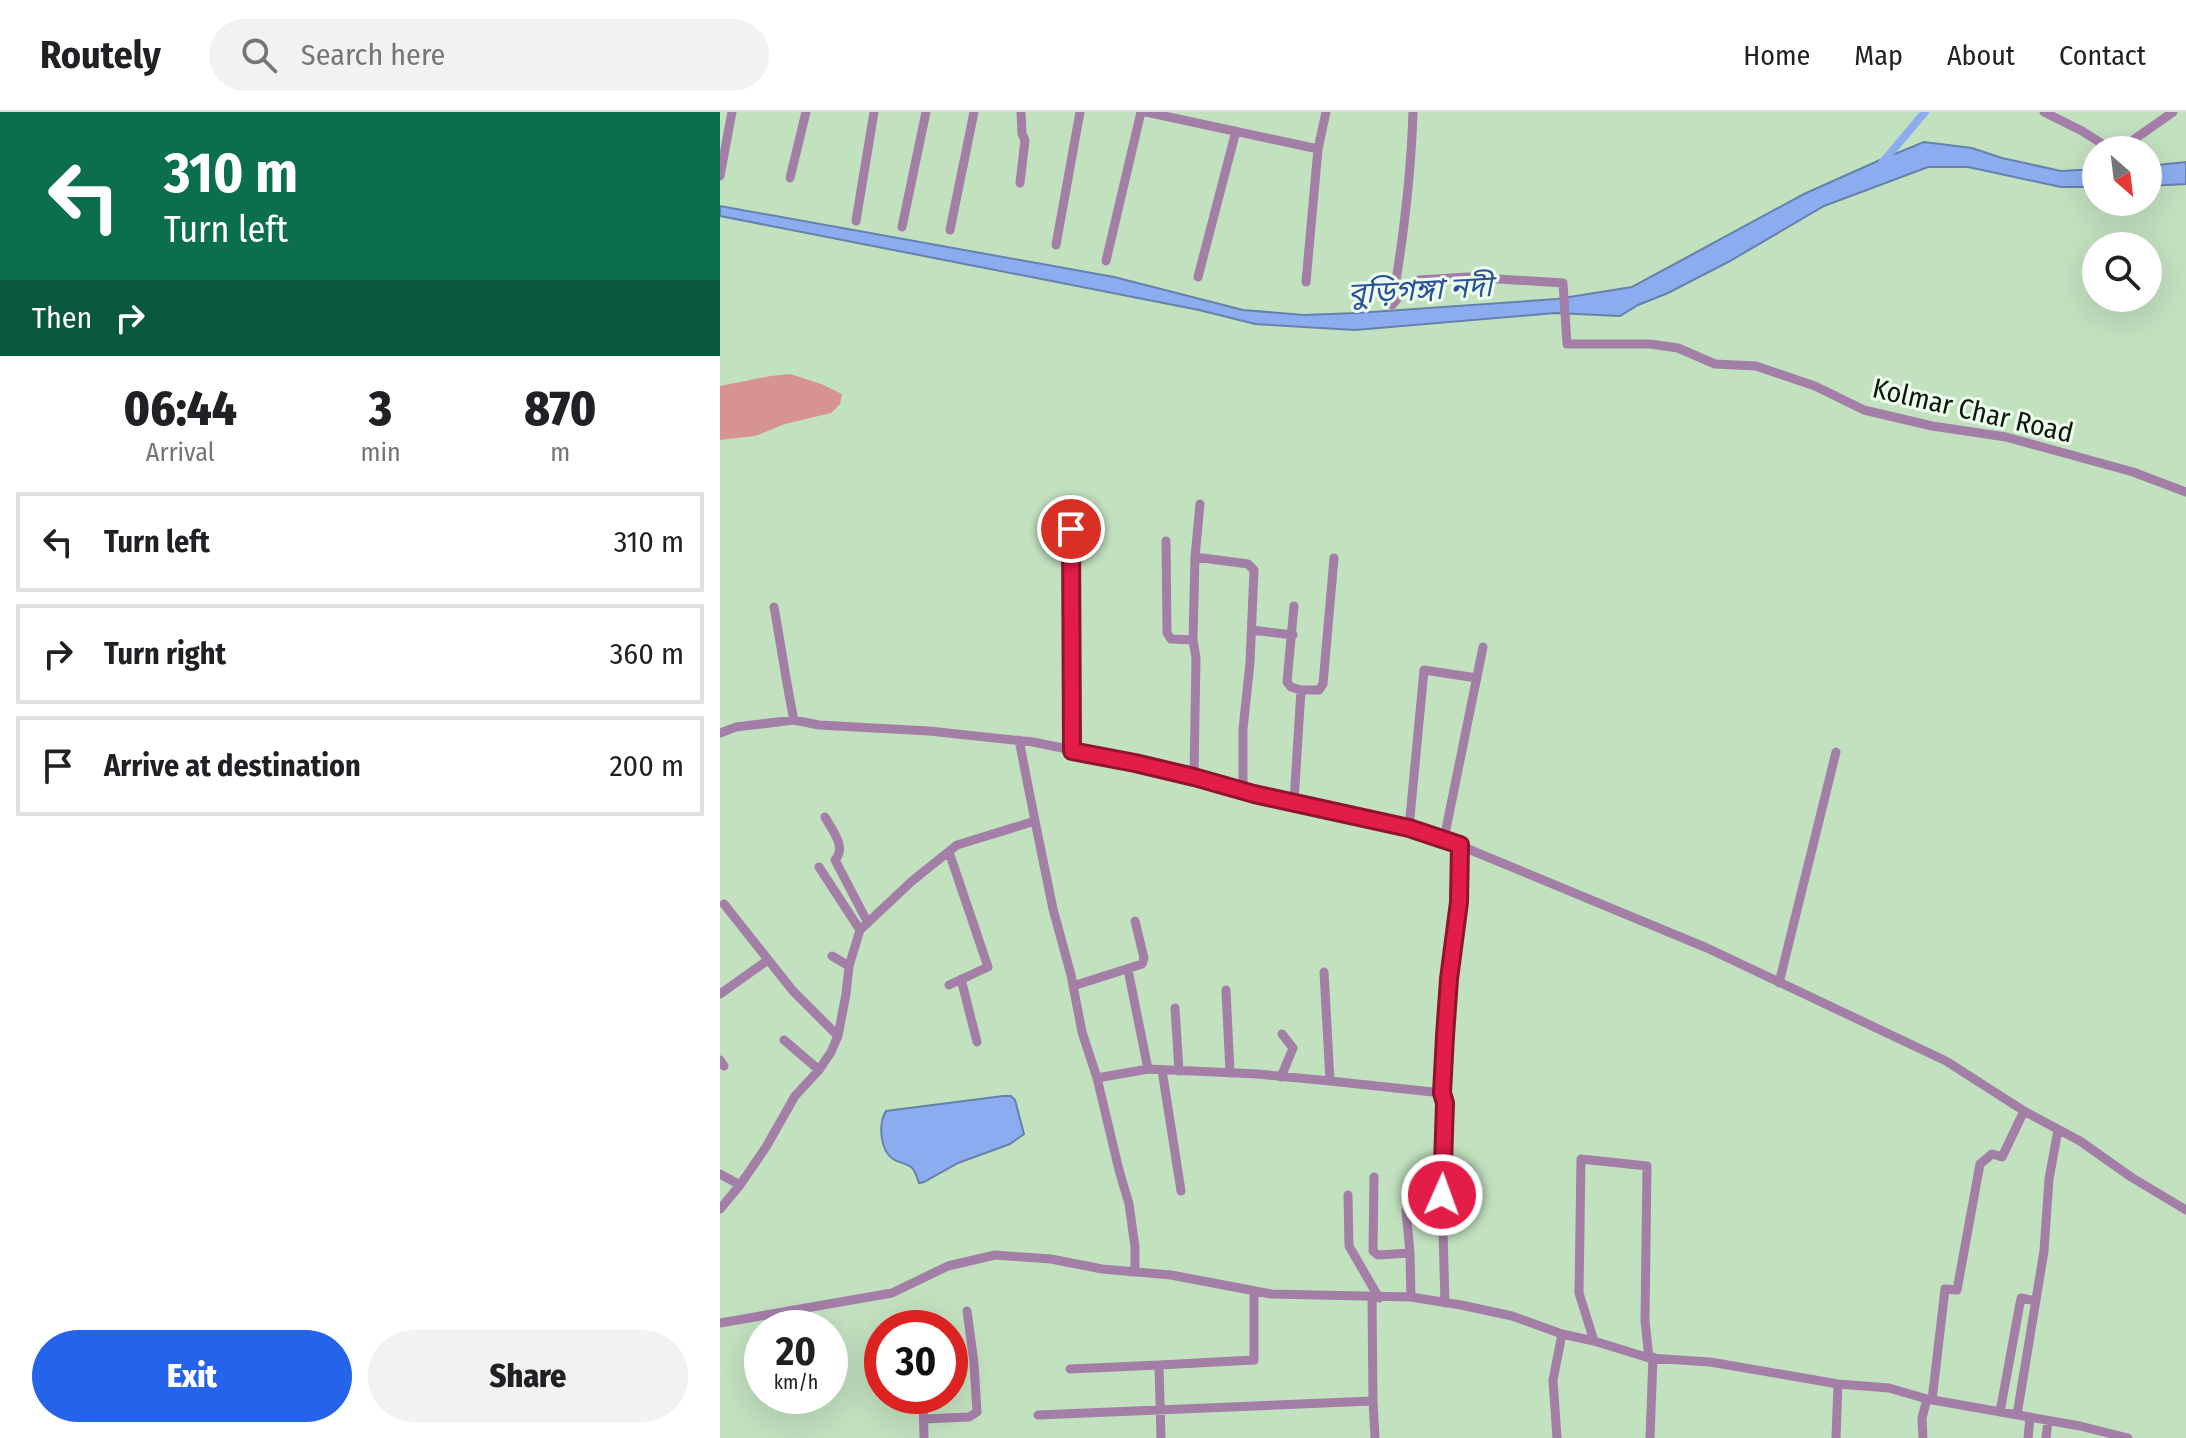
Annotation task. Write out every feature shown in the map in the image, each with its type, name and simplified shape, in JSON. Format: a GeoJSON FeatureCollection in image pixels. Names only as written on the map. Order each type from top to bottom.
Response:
{"type":"FeatureCollection","features":[{"type":"Feature","properties":{"kind":"street"},"geometry":{"type":"LineString","coordinates":[[720,176],[732,112]]}},
{"type":"Feature","properties":{"kind":"street"},"geometry":{"type":"LineString","coordinates":[[790,178],[806,112]]}},
{"type":"Feature","properties":{"kind":"street"},"geometry":{"type":"LineString","coordinates":[[856,221],[874,112]]}},
{"type":"Feature","properties":{"kind":"street"},"geometry":{"type":"LineString","coordinates":[[902,227],[926,112]]}},
{"type":"Feature","properties":{"kind":"street"},"geometry":{"type":"LineString","coordinates":[[950,230],[974,112]]}},
{"type":"Feature","properties":{"kind":"street"},"geometry":{"type":"LineString","coordinates":[[1020,183],[1025,140],[1021,112]]}},
{"type":"Feature","properties":{"kind":"street"},"geometry":{"type":"LineString","coordinates":[[1056,245],[1080,112]]}},
{"type":"Feature","properties":{"kind":"street"},"geometry":{"type":"LineString","coordinates":[[1106,261],[1146,112],[1192,117],[1236,131],[1318,149]]}},
{"type":"Feature","properties":{"kind":"street"},"geometry":{"type":"LineString","coordinates":[[1306,282],[1318,149],[1326,112]]}},
{"type":"Feature","properties":{"kind":"street","name":"Kolmar Char Road"},"geometry":{"type":"LineString","coordinates":[[1413,112],[1406,199],[1392,305],[1419,280],[1467,277],[1563,283],[1567,344],[1650,344],[1678,348],[1715,364],[1756,366],[1815,386],[1864,410],[1932,426],[2006,437],[2133,472],[2186,492]]}},
{"type":"Feature","properties":{"kind":"street"},"geometry":{"type":"LineString","coordinates":[[2044,112],[2090,136]]}},
{"type":"Feature","properties":{"kind":"street"},"geometry":{"type":"LineString","coordinates":[[2139,136],[2173,112]]}},
{"type":"Feature","properties":{"kind":"street"},"geometry":{"type":"LineString","coordinates":[[1198,277],[1236,131]]}},
{"type":"Feature","properties":{"kind":"street"},"geometry":{"type":"LineString","coordinates":[[1194,777],[1196,658],[1193,640],[1200,504]]}},
{"type":"Feature","properties":{"kind":"street"},"geometry":{"type":"LineString","coordinates":[[1071,529],[1072,751]]}},
{"type":"Feature","properties":{"kind":"street"},"geometry":{"type":"LineString","coordinates":[[1166,541],[1167,633],[1171,639],[1193,640]]}},
{"type":"Feature","properties":{"kind":"street"},"geometry":{"type":"LineString","coordinates":[[1195,557],[1253,567],[1252,630],[1243,729],[1243,791]]}},
{"type":"Feature","properties":{"kind":"street"},"geometry":{"type":"LineString","coordinates":[[1294,606],[1287,682],[1301,690],[1319,690],[1323,684],[1334,558]]}},
{"type":"Feature","properties":{"kind":"street"},"geometry":{"type":"LineString","coordinates":[[774,607],[794,720]]}},
{"type":"Feature","properties":{"kind":"street"},"geometry":{"type":"LineString","coordinates":[[1252,630],[1293,635]]}},
{"type":"Feature","properties":{"kind":"street"},"geometry":{"type":"LineString","coordinates":[[1444,839],[1483,647]]}},
{"type":"Feature","properties":{"kind":"street"},"geometry":{"type":"LineString","coordinates":[[1409,828],[1424,670],[1477,678]]}},
{"type":"Feature","properties":{"kind":"street"},"geometry":{"type":"LineString","coordinates":[[1294,802],[1301,690]]}},
{"type":"Feature","properties":{"kind":"street"},"geometry":{"type":"LineString","coordinates":[[720,733],[736,727],[794,720],[819,725],[1019,740],[1194,777],[1444,839],[1707,948],[1946,1061],[2024,1111],[2080,1141],[2186,1210]]}},
{"type":"Feature","properties":{"kind":"street"},"geometry":{"type":"LineString","coordinates":[[1019,740],[1053,909],[1082,1032],[1129,1204],[1135,1247],[1135,1267],[1131,1272]]}},
{"type":"Feature","properties":{"kind":"street"},"geometry":{"type":"LineString","coordinates":[[1779,983],[1836,752]]}},
{"type":"Feature","properties":{"kind":"street"},"geometry":{"type":"LineString","coordinates":[[825,817],[841,848],[835,860],[864,927]]}},
{"type":"Feature","properties":{"kind":"street"},"geometry":{"type":"LineString","coordinates":[[720,1209],[766,1147],[795,1096],[831,1052],[838,1036],[849,966],[864,927],[912,881],[957,845],[1035,821]]}},
{"type":"Feature","properties":{"kind":"street"},"geometry":{"type":"LineString","coordinates":[[1445,1303],[1442,1195],[1445,1103],[1442,1093],[1449,979],[1459,902],[1460,845]]}},
{"type":"Feature","properties":{"kind":"street"},"geometry":{"type":"LineString","coordinates":[[949,852],[988,967],[949,985]]}},
{"type":"Feature","properties":{"kind":"street"},"geometry":{"type":"LineString","coordinates":[[819,867],[864,927]]}},
{"type":"Feature","properties":{"kind":"street"},"geometry":{"type":"LineString","coordinates":[[724,904],[793,991],[838,1036]]}},
{"type":"Feature","properties":{"kind":"street"},"geometry":{"type":"LineString","coordinates":[[1073,986],[1142,964],[1144,961],[1135,921]]}},
{"type":"Feature","properties":{"kind":"street"},"geometry":{"type":"LineString","coordinates":[[832,956],[849,966]]}},
{"type":"Feature","properties":{"kind":"street"},"geometry":{"type":"LineString","coordinates":[[720,994],[768,960]]}},
{"type":"Feature","properties":{"kind":"street"},"geometry":{"type":"LineString","coordinates":[[1128,970],[1148,1069]]}},
{"type":"Feature","properties":{"kind":"street"},"geometry":{"type":"LineString","coordinates":[[1324,972],[1330,1081]]}},
{"type":"Feature","properties":{"kind":"street"},"geometry":{"type":"LineString","coordinates":[[961,979],[977,1042]]}},
{"type":"Feature","properties":{"kind":"street"},"geometry":{"type":"LineString","coordinates":[[1226,990],[1230,1073]]}},
{"type":"Feature","properties":{"kind":"street"},"geometry":{"type":"LineString","coordinates":[[1175,1008],[1179,1071]]}},
{"type":"Feature","properties":{"kind":"street"},"geometry":{"type":"LineString","coordinates":[[1281,1077],[1293,1048],[1282,1034]]}},
{"type":"Feature","properties":{"kind":"street"},"geometry":{"type":"LineString","coordinates":[[784,1040],[819,1070]]}},
{"type":"Feature","properties":{"kind":"street"},"geometry":{"type":"LineString","coordinates":[[1097,1078],[1148,1069],[1281,1077],[1442,1093]]}},
{"type":"Feature","properties":{"kind":"street"},"geometry":{"type":"LineString","coordinates":[[1162,1070],[1181,1191]]}},
{"type":"Feature","properties":{"kind":"street"},"geometry":{"type":"LineString","coordinates":[[1923,1438],[1922,1418],[1930,1400],[1945,1289],[1957,1290],[1980,1164],[1992,1154],[2002,1157],[2024,1111]]}},
{"type":"Feature","properties":{"kind":"street"},"geometry":{"type":"LineString","coordinates":[[2017,1415],[2044,1251],[2049,1179],[2058,1130]]}},
{"type":"Feature","properties":{"kind":"street"},"geometry":{"type":"LineString","coordinates":[[1594,1341],[1579,1293],[1581,1159],[1647,1166],[1645,1321],[1651,1357],[1650,1438]]}},
{"type":"Feature","properties":{"kind":"street"},"geometry":{"type":"LineString","coordinates":[[720,1174],[740,1185]]}},
{"type":"Feature","properties":{"kind":"street"},"geometry":{"type":"LineString","coordinates":[[1374,1177],[1373,1251],[1378,1255],[1410,1253]]}},
{"type":"Feature","properties":{"kind":"street"},"geometry":{"type":"LineString","coordinates":[[1348,1195],[1349,1246],[1375,1298],[1375,1438]]}},
{"type":"Feature","properties":{"kind":"street"},"geometry":{"type":"LineString","coordinates":[[1406,1210],[1411,1297]]}},
{"type":"Feature","properties":{"kind":"street"},"geometry":{"type":"LineString","coordinates":[[720,1323],[892,1293],[948,1266],[995,1255],[1051,1259],[1102,1269],[1171,1275],[1271,1294],[1411,1297],[1512,1316],[1562,1334],[1651,1357],[1710,1362],[1838,1384],[1889,1388],[1930,1400],[2128,1438]]}},
{"type":"Feature","properties":{"kind":"street"},"geometry":{"type":"LineString","coordinates":[[1070,1369],[1254,1360],[1254,1291]]}},
{"type":"Feature","properties":{"kind":"street"},"geometry":{"type":"LineString","coordinates":[[2000,1412],[2021,1298],[2036,1301]]}},
{"type":"Feature","properties":{"kind":"street"},"geometry":{"type":"LineString","coordinates":[[924,1419],[969,1417],[977,1412],[968,1318]]}},
{"type":"Feature","properties":{"kind":"street"},"geometry":{"type":"LineString","coordinates":[[1557,1438],[1553,1380],[1562,1334]]}},
{"type":"Feature","properties":{"kind":"street"},"geometry":{"type":"LineString","coordinates":[[1159,1365],[1161,1438]]}},
{"type":"Feature","properties":{"kind":"street"},"geometry":{"type":"LineString","coordinates":[[1836,1438],[1838,1384]]}},
{"type":"Feature","properties":{"kind":"street"},"geometry":{"type":"LineString","coordinates":[[1038,1415],[1373,1401]]}},
{"type":"Feature","properties":{"kind":"street"},"geometry":{"type":"LineString","coordinates":[[924,1414],[924,1438]]}},
{"type":"Feature","properties":{"kind":"street"},"geometry":{"type":"LineString","coordinates":[[2028,1438],[2030,1417]]}},
{"type":"Feature","properties":{"kind":"street"},"geometry":{"type":"LineString","coordinates":[[2046,1438],[2048,1421]]}},
{"type":"Feature","properties":{"kind":"shaded area"},"geometry":{"type":"Polygon","coordinates":[[[790,374],[842,394],[840,404],[831,413],[785,424],[755,436],[720,440],[720,386],[790,374]]]}},
{"type":"Feature","properties":{"kind":"water"},"geometry":{"type":"Polygon","coordinates":[[[1924,142],[1972,148],[2061,171],[2082,170],[2082,187],[2061,187],[1968,167],[1928,167],[1824,206],[1730,261],[1620,316],[1555,313],[1355,330],[1255,324],[1199,310],[720,216],[720,206],[1114,277],[1243,310],[1304,315],[1357,313],[1557,299],[1632,287],[1804,194],[1924,142]]]}},
{"type":"Feature","properties":{"kind":"water"},"geometry":{"type":"Polygon","coordinates":[[[2186,162],[2186,184],[2162,185],[2162,165],[2186,162]]]}},
{"type":"Feature","properties":{"kind":"water"},"geometry":{"type":"Polygon","coordinates":[[[1011,1096],[1015,1100],[1024,1134],[1010,1144],[958,1163],[919,1183],[913,1169],[893,1159],[885,1150],[881,1130],[886,1111],[1011,1096]]]}},
{"type":"Feature","properties":{"kind":"waterway"},"geometry":{"type":"LineString","coordinates":[[1882,163],[1925,112]]}},
{"type":"Feature","properties":{"kind":"route"},"geometry":{"type":"LineString","coordinates":[[1071,529],[1072,751],[1409,828],[1460,845],[1459,902],[1449,979],[1442,1093],[1445,1103],[1442,1195]]}},
{"type":"Feature","properties":{"kind":"water label","name":"বুড়িগঙ্গা নদী"},"geometry":{"type":"Point","coordinates":[1420,290]}}]}
